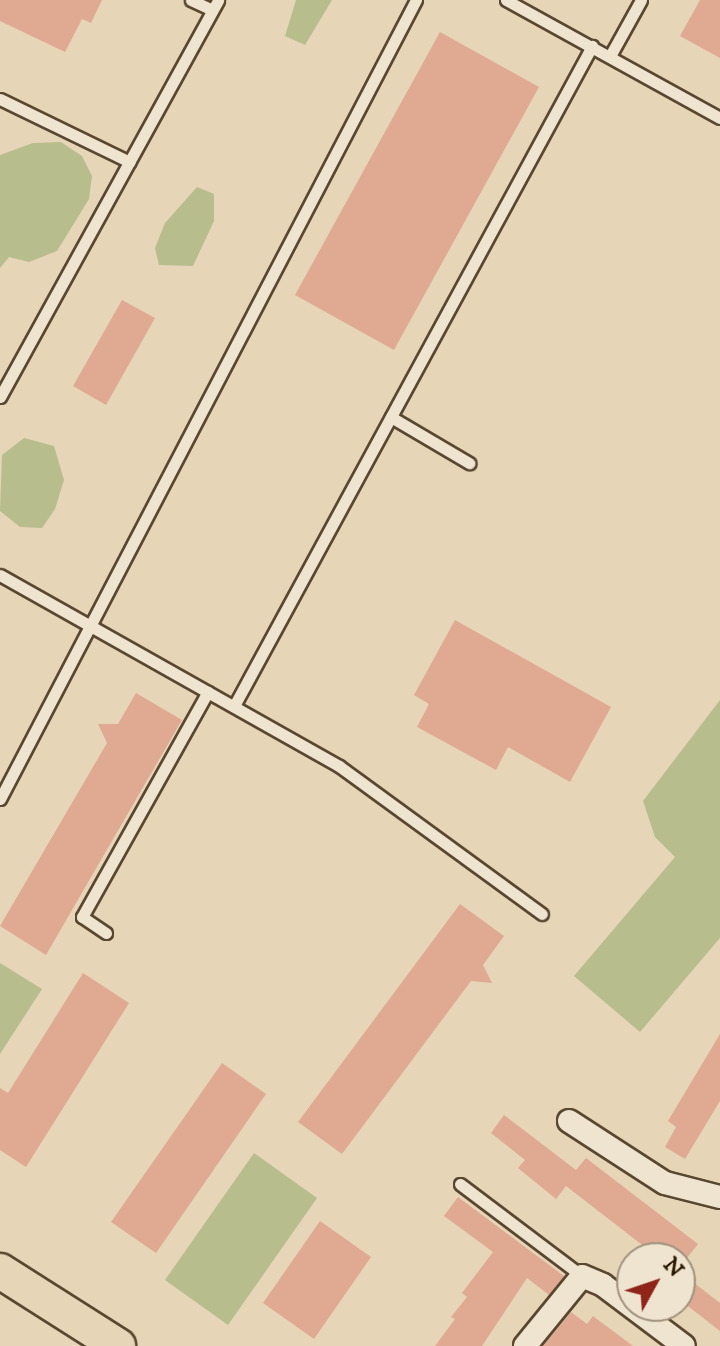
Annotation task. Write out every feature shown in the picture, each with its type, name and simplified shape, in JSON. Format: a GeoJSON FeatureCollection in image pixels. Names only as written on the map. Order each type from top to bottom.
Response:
{"type":"FeatureCollection","features":[{"type":"Feature","properties":{"kind":"main road"},"geometry":{"type":"LineString","coordinates":[[0,1271],[118,1346]]}},
{"type":"Feature","properties":{"kind":"street"},"geometry":{"type":"LineString","coordinates":[[569,1121],[665,1183],[720,1197]]}},
{"type":"Feature","properties":{"kind":"street"},"geometry":{"type":"LineString","coordinates":[[525,1346],[582,1276],[603,1285],[684,1346]]}},
{"type":"Feature","properties":{"kind":"lane"},"geometry":{"type":"LineString","coordinates":[[0,397],[215,5],[191,0]]}},
{"type":"Feature","properties":{"kind":"lane"},"geometry":{"type":"LineString","coordinates":[[0,799],[94,624],[416,0]]}},
{"type":"Feature","properties":{"kind":"lane"},"geometry":{"type":"LineString","coordinates":[[506,0],[720,118]]}},
{"type":"Feature","properties":{"kind":"lane"},"geometry":{"type":"LineString","coordinates":[[610,56],[641,0]]}},
{"type":"Feature","properties":{"kind":"lane"},"geometry":{"type":"LineString","coordinates":[[234,706],[592,46]]}},
{"type":"Feature","properties":{"kind":"lane"},"geometry":{"type":"LineString","coordinates":[[0,99],[130,162]]}},
{"type":"Feature","properties":{"kind":"lane"},"geometry":{"type":"LineString","coordinates":[[391,417],[469,463]]}},
{"type":"Feature","properties":{"kind":"lane"},"geometry":{"type":"LineString","coordinates":[[0,575],[94,624],[339,766],[542,914]]}},
{"type":"Feature","properties":{"kind":"lane"},"geometry":{"type":"LineString","coordinates":[[106,933],[82,917],[208,692]]}},
{"type":"Feature","properties":{"kind":"lane"},"geometry":{"type":"LineString","coordinates":[[460,1184],[582,1276]]}},
{"type":"Feature","properties":{"kind":"green space"},"geometry":{"type":"Polygon","coordinates":[[[296,0],[332,0],[305,45],[285,36],[296,0]]]}},
{"type":"Feature","properties":{"kind":"green space"},"geometry":{"type":"Polygon","coordinates":[[[61,142],[82,156],[92,176],[89,199],[57,251],[29,262],[9,257],[0,268],[0,155],[33,143],[61,142]]]}},
{"type":"Feature","properties":{"kind":"green space"},"geometry":{"type":"Polygon","coordinates":[[[197,187],[214,194],[214,221],[193,266],[159,265],[155,248],[165,223],[197,187]]]}},
{"type":"Feature","properties":{"kind":"green space"},"geometry":{"type":"Polygon","coordinates":[[[24,438],[54,446],[64,480],[55,509],[42,528],[20,527],[0,511],[2,455],[24,438]]]}},
{"type":"Feature","properties":{"kind":"green space"},"geometry":{"type":"Polygon","coordinates":[[[720,700],[720,938],[640,1032],[574,976],[675,857],[655,837],[643,801],[720,700]]]}},
{"type":"Feature","properties":{"kind":"green space"},"geometry":{"type":"Polygon","coordinates":[[[0,963],[42,989],[0,1054],[0,963]]]}},
{"type":"Feature","properties":{"kind":"green space"},"geometry":{"type":"Polygon","coordinates":[[[254,1153],[317,1198],[228,1325],[165,1280],[254,1153]]]}},
{"type":"Feature","properties":{"kind":"building"},"geometry":{"type":"Polygon","coordinates":[[[0,0],[102,0],[91,23],[82,19],[65,52],[0,21],[0,0]]]}},
{"type":"Feature","properties":{"kind":"building"},"geometry":{"type":"Polygon","coordinates":[[[700,0],[720,0],[720,58],[680,36],[700,0]]]}},
{"type":"Feature","properties":{"kind":"building"},"geometry":{"type":"Polygon","coordinates":[[[440,32],[539,87],[394,350],[295,295],[440,32]]]}},
{"type":"Feature","properties":{"kind":"building"},"geometry":{"type":"Polygon","coordinates":[[[122,300],[155,318],[106,405],[73,386],[122,300]]]}},
{"type":"Feature","properties":{"kind":"building"},"geometry":{"type":"Polygon","coordinates":[[[455,620],[611,707],[570,782],[508,747],[496,770],[417,727],[429,704],[414,695],[455,620]]]}},
{"type":"Feature","properties":{"kind":"building"},"geometry":{"type":"Polygon","coordinates":[[[136,693],[182,720],[46,955],[0,926],[107,743],[98,724],[118,724],[136,693]]]}},
{"type":"Feature","properties":{"kind":"building"},"geometry":{"type":"Polygon","coordinates":[[[460,904],[504,936],[483,965],[492,983],[471,981],[342,1154],[298,1122],[460,904]]]}},
{"type":"Feature","properties":{"kind":"building"},"geometry":{"type":"Polygon","coordinates":[[[83,973],[129,1003],[26,1167],[0,1150],[0,1088],[8,1093],[83,973]]]}},
{"type":"Feature","properties":{"kind":"building"},"geometry":{"type":"Polygon","coordinates":[[[720,1034],[720,1101],[685,1159],[665,1147],[676,1127],[668,1121],[720,1034]]]}},
{"type":"Feature","properties":{"kind":"building"},"geometry":{"type":"Polygon","coordinates":[[[222,1063],[266,1094],[156,1253],[111,1222],[222,1063]]]}},
{"type":"Feature","properties":{"kind":"building"},"geometry":{"type":"Polygon","coordinates":[[[504,1115],[576,1170],[586,1158],[695,1242],[638,1242],[566,1186],[556,1199],[518,1168],[525,1160],[491,1133],[504,1115]]]}},
{"type":"Feature","properties":{"kind":"building"},"geometry":{"type":"Polygon","coordinates":[[[458,1197],[564,1276],[549,1295],[527,1278],[482,1346],[435,1346],[455,1319],[451,1317],[467,1297],[462,1293],[493,1252],[444,1216],[458,1197]]]}},
{"type":"Feature","properties":{"kind":"building"},"geometry":{"type":"Polygon","coordinates":[[[320,1221],[371,1257],[314,1339],[263,1303],[320,1221]]]}},
{"type":"Feature","properties":{"kind":"building"},"geometry":{"type":"Polygon","coordinates":[[[696,1284],[720,1303],[720,1331],[696,1312],[696,1284]]]}},
{"type":"Feature","properties":{"kind":"building"},"geometry":{"type":"Polygon","coordinates":[[[571,1312],[587,1324],[593,1316],[633,1346],[543,1346],[571,1312]]]}}]}
